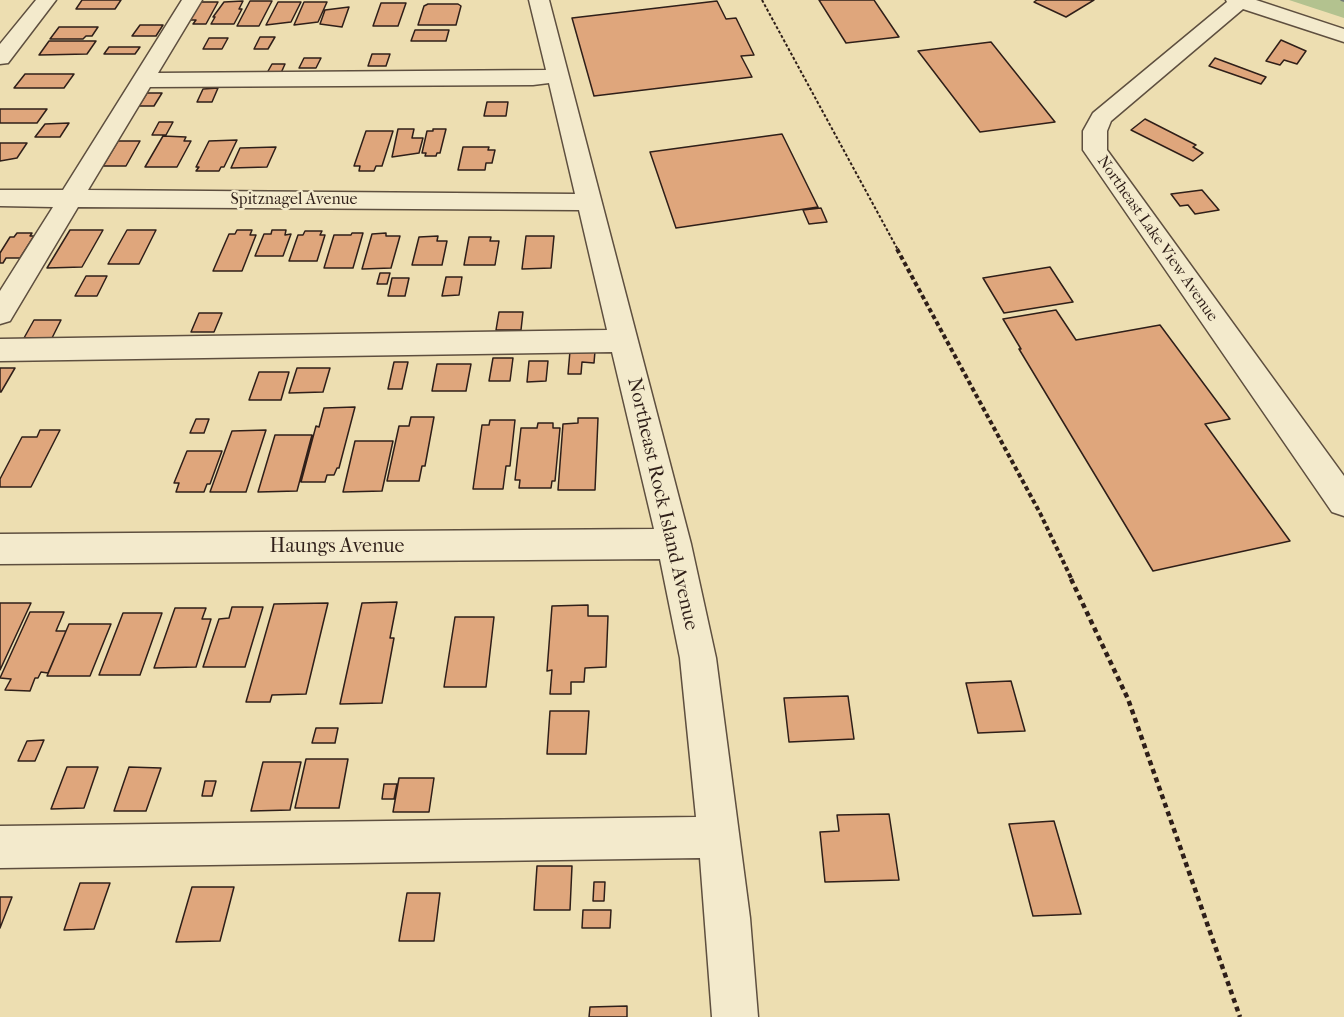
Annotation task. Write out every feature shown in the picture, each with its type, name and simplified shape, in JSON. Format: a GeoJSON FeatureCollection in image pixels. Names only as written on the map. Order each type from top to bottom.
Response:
{"type":"FeatureCollection","features":[{"type":"Feature","properties":{"kind":"street"},"geometry":{"type":"LineString","coordinates":[[0,58],[46,0]]}},
{"type":"Feature","properties":{"kind":"street"},"geometry":{"type":"LineString","coordinates":[[0,314],[192,0]]}},
{"type":"Feature","properties":{"kind":"street","name":"Northeast Rock Island Avenue"},"geometry":{"type":"LineString","coordinates":[[539,0],[674,544],[698,658],[719,837],[735,1017]]}},
{"type":"Feature","properties":{"kind":"street"},"geometry":{"type":"LineString","coordinates":[[1238,1],[1344,36]]}},
{"type":"Feature","properties":{"kind":"street","name":"Northeast Lake View Avenue"},"geometry":{"type":"LineString","coordinates":[[1238,1],[1101,118],[1095,131],[1095,150],[1344,502]]}},
{"type":"Feature","properties":{"kind":"street"},"geometry":{"type":"LineString","coordinates":[[143,80],[411,77],[506,79],[557,75]]}},
{"type":"Feature","properties":{"kind":"street","name":"Spitznagel Avenue"},"geometry":{"type":"LineString","coordinates":[[0,198],[589,202]]}},
{"type":"Feature","properties":{"kind":"street"},"geometry":{"type":"LineString","coordinates":[[0,350],[623,341]]}},
{"type":"Feature","properties":{"kind":"street","name":"Haungs Avenue"},"geometry":{"type":"LineString","coordinates":[[0,549],[674,544]]}},
{"type":"Feature","properties":{"kind":"street"},"geometry":{"type":"LineString","coordinates":[[0,847],[719,837]]}},
{"type":"Feature","properties":{"kind":"path"},"geometry":{"type":"LineString","coordinates":[[762,0],[982,402],[1065,564],[1128,699],[1213,935],[1239,1017]]}},
{"type":"Feature","properties":{"kind":"green space"},"geometry":{"type":"Polygon","coordinates":[[[1289,0],[1344,0],[1344,18],[1289,0]]]}},
{"type":"Feature","properties":{"kind":"building"},"geometry":{"type":"Polygon","coordinates":[[[82,0],[121,0],[115,9],[76,9],[82,0]]]}},
{"type":"Feature","properties":{"kind":"building"},"geometry":{"type":"Polygon","coordinates":[[[819,0],[874,0],[899,37],[846,43],[819,0]]]}},
{"type":"Feature","properties":{"kind":"building"},"geometry":{"type":"Polygon","coordinates":[[[1037,0],[1094,0],[1066,17],[1034,2],[1037,0]]]}},
{"type":"Feature","properties":{"kind":"building"},"geometry":{"type":"Polygon","coordinates":[[[243,1],[239,9],[242,9],[234,24],[211,24],[215,17],[213,17],[224,2],[243,1]]]}},
{"type":"Feature","properties":{"kind":"building"},"geometry":{"type":"Polygon","coordinates":[[[250,1],[272,1],[259,26],[237,26],[250,1]]]}},
{"type":"Feature","properties":{"kind":"building"},"geometry":{"type":"Polygon","coordinates":[[[717,1],[726,19],[736,18],[754,55],[741,56],[752,77],[594,96],[572,18],[717,1]]]}},
{"type":"Feature","properties":{"kind":"building"},"geometry":{"type":"Polygon","coordinates":[[[197,2],[218,2],[206,24],[193,24],[196,20],[186,20],[197,2]]]}},
{"type":"Feature","properties":{"kind":"building"},"geometry":{"type":"Polygon","coordinates":[[[278,2],[301,2],[291,22],[266,25],[278,2]]]}},
{"type":"Feature","properties":{"kind":"building"},"geometry":{"type":"Polygon","coordinates":[[[304,2],[327,2],[318,22],[294,25],[304,2]]]}},
{"type":"Feature","properties":{"kind":"building"},"geometry":{"type":"Polygon","coordinates":[[[381,3],[406,3],[398,26],[373,26],[381,3]]]}},
{"type":"Feature","properties":{"kind":"building"},"geometry":{"type":"Polygon","coordinates":[[[458,4],[461,6],[456,25],[418,25],[424,6],[458,4]]]}},
{"type":"Feature","properties":{"kind":"building"},"geometry":{"type":"Polygon","coordinates":[[[349,7],[342,27],[320,24],[325,10],[349,7]]]}},
{"type":"Feature","properties":{"kind":"building"},"geometry":{"type":"Polygon","coordinates":[[[140,25],[163,25],[156,36],[132,36],[140,25]]]}},
{"type":"Feature","properties":{"kind":"building"},"geometry":{"type":"Polygon","coordinates":[[[59,27],[98,27],[92,36],[86,36],[83,39],[50,39],[59,27]]]}},
{"type":"Feature","properties":{"kind":"building"},"geometry":{"type":"Polygon","coordinates":[[[415,30],[449,30],[446,41],[411,41],[415,30]]]}},
{"type":"Feature","properties":{"kind":"building"},"geometry":{"type":"Polygon","coordinates":[[[260,37],[275,37],[268,49],[254,49],[260,37]]]}},
{"type":"Feature","properties":{"kind":"building"},"geometry":{"type":"Polygon","coordinates":[[[209,38],[228,38],[222,49],[203,49],[209,38]]]}},
{"type":"Feature","properties":{"kind":"building"},"geometry":{"type":"Polygon","coordinates":[[[1281,40],[1306,51],[1297,64],[1284,60],[1280,65],[1266,61],[1281,40]]]}},
{"type":"Feature","properties":{"kind":"building"},"geometry":{"type":"Polygon","coordinates":[[[49,41],[96,41],[87,54],[39,55],[49,41]]]}},
{"type":"Feature","properties":{"kind":"building"},"geometry":{"type":"Polygon","coordinates":[[[991,42],[1055,122],[980,132],[918,51],[991,42]]]}},
{"type":"Feature","properties":{"kind":"building"},"geometry":{"type":"Polygon","coordinates":[[[109,47],[140,47],[135,54],[104,54],[109,47]]]}},
{"type":"Feature","properties":{"kind":"building"},"geometry":{"type":"Polygon","coordinates":[[[372,54],[390,54],[386,66],[368,66],[372,54]]]}},
{"type":"Feature","properties":{"kind":"building"},"geometry":{"type":"Polygon","coordinates":[[[304,58],[321,58],[316,68],[299,68],[304,58]]]}},
{"type":"Feature","properties":{"kind":"building"},"geometry":{"type":"Polygon","coordinates":[[[1215,58],[1266,77],[1261,84],[1209,66],[1215,58]]]}},
{"type":"Feature","properties":{"kind":"building"},"geometry":{"type":"Polygon","coordinates":[[[272,64],[285,64],[281,73],[267,73],[272,64]]]}},
{"type":"Feature","properties":{"kind":"building"},"geometry":{"type":"Polygon","coordinates":[[[25,74],[74,74],[64,88],[14,88],[25,74]]]}},
{"type":"Feature","properties":{"kind":"building"},"geometry":{"type":"Polygon","coordinates":[[[218,88],[212,102],[197,102],[203,89],[218,88]]]}},
{"type":"Feature","properties":{"kind":"building"},"geometry":{"type":"Polygon","coordinates":[[[147,93],[162,93],[154,106],[139,106],[147,93]]]}},
{"type":"Feature","properties":{"kind":"building"},"geometry":{"type":"Polygon","coordinates":[[[487,102],[508,102],[506,116],[484,116],[487,102]]]}},
{"type":"Feature","properties":{"kind":"building"},"geometry":{"type":"Polygon","coordinates":[[[0,109],[47,109],[37,123],[0,123],[0,109]]]}},
{"type":"Feature","properties":{"kind":"building"},"geometry":{"type":"Polygon","coordinates":[[[1145,119],[1196,145],[1193,147],[1203,153],[1193,161],[1131,130],[1145,119]]]}},
{"type":"Feature","properties":{"kind":"building"},"geometry":{"type":"Polygon","coordinates":[[[159,122],[173,122],[166,135],[152,135],[159,122]]]}},
{"type":"Feature","properties":{"kind":"building"},"geometry":{"type":"Polygon","coordinates":[[[69,123],[60,137],[35,137],[45,124],[69,123]]]}},
{"type":"Feature","properties":{"kind":"building"},"geometry":{"type":"Polygon","coordinates":[[[398,129],[414,129],[412,138],[423,138],[419,153],[392,157],[398,129]]]}},
{"type":"Feature","properties":{"kind":"building"},"geometry":{"type":"Polygon","coordinates":[[[433,129],[446,129],[440,153],[436,156],[425,156],[426,153],[422,153],[427,131],[433,131],[433,129]]]}},
{"type":"Feature","properties":{"kind":"building"},"geometry":{"type":"Polygon","coordinates":[[[366,131],[393,131],[382,166],[376,166],[374,171],[359,171],[360,166],[354,166],[366,131]]]}},
{"type":"Feature","properties":{"kind":"building"},"geometry":{"type":"Polygon","coordinates":[[[782,134],[818,207],[676,228],[650,152],[782,134]]]}},
{"type":"Feature","properties":{"kind":"building"},"geometry":{"type":"Polygon","coordinates":[[[163,136],[186,137],[184,141],[191,141],[177,167],[145,167],[163,136]]]}},
{"type":"Feature","properties":{"kind":"building"},"geometry":{"type":"Polygon","coordinates":[[[237,140],[224,167],[221,167],[219,171],[196,171],[209,141],[237,140]]]}},
{"type":"Feature","properties":{"kind":"building"},"geometry":{"type":"Polygon","coordinates":[[[118,141],[140,141],[126,166],[103,166],[118,141]]]}},
{"type":"Feature","properties":{"kind":"building"},"geometry":{"type":"Polygon","coordinates":[[[0,143],[27,143],[17,158],[0,161],[0,143]]]}},
{"type":"Feature","properties":{"kind":"building"},"geometry":{"type":"Polygon","coordinates":[[[276,147],[267,167],[231,168],[240,148],[276,147]]]}},
{"type":"Feature","properties":{"kind":"building"},"geometry":{"type":"Polygon","coordinates":[[[463,147],[489,147],[488,150],[495,150],[492,163],[486,163],[485,170],[458,170],[463,147]]]}},
{"type":"Feature","properties":{"kind":"building"},"geometry":{"type":"Polygon","coordinates":[[[1202,190],[1219,210],[1195,214],[1188,205],[1180,206],[1171,194],[1202,190]]]}},
{"type":"Feature","properties":{"kind":"building"},"geometry":{"type":"Polygon","coordinates":[[[821,208],[827,222],[809,224],[803,210],[821,208]]]}},
{"type":"Feature","properties":{"kind":"building"},"geometry":{"type":"Polygon","coordinates":[[[70,230],[103,230],[82,267],[47,268],[70,230]]]}},
{"type":"Feature","properties":{"kind":"building"},"geometry":{"type":"Polygon","coordinates":[[[127,230],[156,230],[139,264],[108,264],[127,230]]]}},
{"type":"Feature","properties":{"kind":"building"},"geometry":{"type":"Polygon","coordinates":[[[237,230],[252,230],[250,235],[256,235],[242,271],[213,271],[229,234],[235,234],[237,230]]]}},
{"type":"Feature","properties":{"kind":"building"},"geometry":{"type":"Polygon","coordinates":[[[272,230],[286,230],[285,235],[291,234],[283,256],[255,256],[264,234],[271,234],[272,230]]]}},
{"type":"Feature","properties":{"kind":"building"},"geometry":{"type":"Polygon","coordinates":[[[305,231],[322,231],[320,235],[325,235],[317,261],[289,261],[298,235],[303,235],[305,231]]]}},
{"type":"Feature","properties":{"kind":"building"},"geometry":{"type":"Polygon","coordinates":[[[17,233],[32,233],[30,236],[34,236],[20,258],[6,258],[3,263],[0,263],[0,253],[10,237],[14,237],[17,233]]]}},
{"type":"Feature","properties":{"kind":"building"},"geometry":{"type":"Polygon","coordinates":[[[352,233],[363,233],[353,268],[324,268],[334,235],[351,235],[352,233]]]}},
{"type":"Feature","properties":{"kind":"building"},"geometry":{"type":"Polygon","coordinates":[[[386,233],[386,236],[400,236],[391,268],[362,269],[372,234],[386,233]]]}},
{"type":"Feature","properties":{"kind":"building"},"geometry":{"type":"Polygon","coordinates":[[[438,236],[437,241],[447,241],[442,265],[412,265],[419,237],[438,236]]]}},
{"type":"Feature","properties":{"kind":"building"},"geometry":{"type":"Polygon","coordinates":[[[526,236],[554,236],[551,268],[522,269],[526,236]]]}},
{"type":"Feature","properties":{"kind":"building"},"geometry":{"type":"Polygon","coordinates":[[[469,237],[491,237],[490,241],[499,241],[495,265],[464,265],[469,237]]]}},
{"type":"Feature","properties":{"kind":"building"},"geometry":{"type":"Polygon","coordinates":[[[1050,267],[1073,302],[1004,313],[983,278],[1050,267]]]}},
{"type":"Feature","properties":{"kind":"building"},"geometry":{"type":"Polygon","coordinates":[[[380,273],[390,273],[387,284],[377,284],[380,273]]]}},
{"type":"Feature","properties":{"kind":"building"},"geometry":{"type":"Polygon","coordinates":[[[86,276],[107,276],[97,296],[75,296],[86,276]]]}},
{"type":"Feature","properties":{"kind":"building"},"geometry":{"type":"Polygon","coordinates":[[[446,277],[462,277],[459,295],[442,296],[446,277]]]}},
{"type":"Feature","properties":{"kind":"building"},"geometry":{"type":"Polygon","coordinates":[[[392,278],[409,278],[405,296],[388,296],[392,278]]]}},
{"type":"Feature","properties":{"kind":"building"},"geometry":{"type":"Polygon","coordinates":[[[1056,310],[1076,340],[1160,325],[1230,419],[1205,424],[1290,541],[1153,571],[1003,319],[1056,310]]]}},
{"type":"Feature","properties":{"kind":"building"},"geometry":{"type":"Polygon","coordinates":[[[499,312],[523,312],[521,330],[496,330],[499,312]]]}},
{"type":"Feature","properties":{"kind":"building"},"geometry":{"type":"Polygon","coordinates":[[[199,313],[222,313],[214,332],[191,332],[199,313]]]}},
{"type":"Feature","properties":{"kind":"building"},"geometry":{"type":"Polygon","coordinates":[[[34,320],[61,320],[52,338],[24,338],[34,320]]]}},
{"type":"Feature","properties":{"kind":"building"},"geometry":{"type":"Polygon","coordinates":[[[570,351],[595,351],[594,363],[582,362],[581,374],[568,374],[570,351]]]}},
{"type":"Feature","properties":{"kind":"building"},"geometry":{"type":"Polygon","coordinates":[[[493,358],[513,358],[510,381],[489,381],[493,358]]]}},
{"type":"Feature","properties":{"kind":"building"},"geometry":{"type":"Polygon","coordinates":[[[529,361],[548,361],[546,381],[527,382],[529,361]]]}},
{"type":"Feature","properties":{"kind":"building"},"geometry":{"type":"Polygon","coordinates":[[[394,362],[408,362],[402,389],[388,389],[394,362]]]}},
{"type":"Feature","properties":{"kind":"building"},"geometry":{"type":"Polygon","coordinates":[[[437,364],[471,364],[466,391],[432,391],[437,364]]]}},
{"type":"Feature","properties":{"kind":"building"},"geometry":{"type":"Polygon","coordinates":[[[0,368],[15,368],[1,392],[0,392],[0,368]]]}},
{"type":"Feature","properties":{"kind":"building"},"geometry":{"type":"Polygon","coordinates":[[[297,368],[330,368],[323,392],[289,393],[297,368]]]}},
{"type":"Feature","properties":{"kind":"building"},"geometry":{"type":"Polygon","coordinates":[[[259,372],[289,372],[281,400],[249,400],[259,372]]]}},
{"type":"Feature","properties":{"kind":"building"},"geometry":{"type":"Polygon","coordinates":[[[355,407],[339,468],[334,475],[327,475],[325,482],[301,482],[316,426],[319,427],[324,408],[355,407]]]}},
{"type":"Feature","properties":{"kind":"building"},"geometry":{"type":"Polygon","coordinates":[[[411,417],[434,417],[425,466],[422,466],[419,481],[387,481],[399,426],[409,426],[411,417]]]}},
{"type":"Feature","properties":{"kind":"building"},"geometry":{"type":"Polygon","coordinates":[[[578,418],[598,418],[595,490],[558,490],[563,424],[578,423],[578,418]]]}},
{"type":"Feature","properties":{"kind":"building"},"geometry":{"type":"Polygon","coordinates":[[[196,419],[209,419],[204,433],[190,433],[196,419]]]}},
{"type":"Feature","properties":{"kind":"building"},"geometry":{"type":"Polygon","coordinates":[[[490,420],[515,420],[510,466],[506,466],[503,489],[473,489],[482,425],[489,425],[490,420]]]}},
{"type":"Feature","properties":{"kind":"building"},"geometry":{"type":"Polygon","coordinates":[[[538,423],[553,423],[553,428],[560,428],[555,481],[552,481],[551,488],[519,488],[520,480],[515,480],[521,428],[537,428],[538,423]]]}},
{"type":"Feature","properties":{"kind":"building"},"geometry":{"type":"Polygon","coordinates":[[[40,430],[60,430],[31,487],[0,487],[0,479],[22,437],[37,437],[40,430]]]}},
{"type":"Feature","properties":{"kind":"building"},"geometry":{"type":"Polygon","coordinates":[[[266,430],[246,492],[210,492],[232,431],[266,430]]]}},
{"type":"Feature","properties":{"kind":"building"},"geometry":{"type":"Polygon","coordinates":[[[275,435],[312,435],[297,491],[258,492],[275,435]]]}},
{"type":"Feature","properties":{"kind":"building"},"geometry":{"type":"Polygon","coordinates":[[[355,441],[393,441],[382,491],[343,492],[355,441]]]}},
{"type":"Feature","properties":{"kind":"building"},"geometry":{"type":"Polygon","coordinates":[[[187,451],[222,451],[210,484],[207,484],[204,492],[176,492],[179,483],[174,483],[187,451]]]}},
{"type":"Feature","properties":{"kind":"building"},"geometry":{"type":"Polygon","coordinates":[[[397,602],[390,638],[394,638],[382,703],[340,704],[362,603],[397,602]]]}},
{"type":"Feature","properties":{"kind":"building"},"geometry":{"type":"Polygon","coordinates":[[[0,603],[31,603],[0,670],[0,603]]]}},
{"type":"Feature","properties":{"kind":"building"},"geometry":{"type":"Polygon","coordinates":[[[328,603],[306,694],[272,695],[270,702],[246,702],[274,604],[328,603]]]}},
{"type":"Feature","properties":{"kind":"building"},"geometry":{"type":"Polygon","coordinates":[[[588,605],[588,616],[608,616],[606,667],[585,668],[584,682],[571,682],[571,694],[550,694],[552,670],[547,671],[552,606],[588,605]]]}},
{"type":"Feature","properties":{"kind":"building"},"geometry":{"type":"Polygon","coordinates":[[[232,607],[263,607],[245,667],[203,667],[219,619],[229,618],[232,607]]]}},
{"type":"Feature","properties":{"kind":"building"},"geometry":{"type":"Polygon","coordinates":[[[175,608],[206,608],[202,619],[211,619],[196,667],[154,668],[175,608]]]}},
{"type":"Feature","properties":{"kind":"building"},"geometry":{"type":"Polygon","coordinates":[[[30,612],[64,612],[56,631],[66,631],[48,673],[41,672],[38,678],[35,678],[30,691],[5,690],[11,679],[0,678],[30,612]]]}},
{"type":"Feature","properties":{"kind":"building"},"geometry":{"type":"Polygon","coordinates":[[[123,613],[162,613],[140,675],[99,675],[123,613]]]}},
{"type":"Feature","properties":{"kind":"building"},"geometry":{"type":"Polygon","coordinates":[[[455,617],[494,617],[486,687],[444,687],[455,617]]]}},
{"type":"Feature","properties":{"kind":"building"},"geometry":{"type":"Polygon","coordinates":[[[69,624],[111,624],[90,676],[47,676],[69,624]]]}},
{"type":"Feature","properties":{"kind":"building"},"geometry":{"type":"Polygon","coordinates":[[[1011,681],[1025,731],[978,733],[966,683],[1011,681]]]}},
{"type":"Feature","properties":{"kind":"building"},"geometry":{"type":"Polygon","coordinates":[[[848,696],[854,739],[789,742],[784,698],[848,696]]]}},
{"type":"Feature","properties":{"kind":"building"},"geometry":{"type":"Polygon","coordinates":[[[550,711],[589,711],[586,754],[547,754],[550,711]]]}},
{"type":"Feature","properties":{"kind":"building"},"geometry":{"type":"Polygon","coordinates":[[[316,728],[338,728],[335,743],[312,743],[316,728]]]}},
{"type":"Feature","properties":{"kind":"building"},"geometry":{"type":"Polygon","coordinates":[[[44,740],[35,761],[18,761],[27,741],[44,740]]]}},
{"type":"Feature","properties":{"kind":"building"},"geometry":{"type":"Polygon","coordinates":[[[306,759],[348,759],[339,808],[295,808],[306,759]]]}},
{"type":"Feature","properties":{"kind":"building"},"geometry":{"type":"Polygon","coordinates":[[[263,762],[301,762],[290,810],[251,811],[263,762]]]}},
{"type":"Feature","properties":{"kind":"building"},"geometry":{"type":"Polygon","coordinates":[[[67,767],[98,767],[84,808],[51,809],[67,767]]]}},
{"type":"Feature","properties":{"kind":"building"},"geometry":{"type":"Polygon","coordinates":[[[129,767],[161,768],[146,811],[114,811],[129,767]]]}},
{"type":"Feature","properties":{"kind":"building"},"geometry":{"type":"Polygon","coordinates":[[[399,778],[434,778],[429,812],[393,812],[399,778]]]}},
{"type":"Feature","properties":{"kind":"building"},"geometry":{"type":"Polygon","coordinates":[[[205,781],[216,781],[212,796],[202,796],[205,781]]]}},
{"type":"Feature","properties":{"kind":"building"},"geometry":{"type":"Polygon","coordinates":[[[384,784],[397,784],[394,799],[382,799],[384,784]]]}},
{"type":"Feature","properties":{"kind":"building"},"geometry":{"type":"Polygon","coordinates":[[[889,814],[899,880],[825,882],[820,832],[839,831],[837,815],[889,814]]]}},
{"type":"Feature","properties":{"kind":"building"},"geometry":{"type":"Polygon","coordinates":[[[1054,821],[1081,914],[1033,916],[1009,824],[1054,821]]]}},
{"type":"Feature","properties":{"kind":"building"},"geometry":{"type":"Polygon","coordinates":[[[537,866],[572,866],[570,910],[534,910],[537,866]]]}},
{"type":"Feature","properties":{"kind":"building"},"geometry":{"type":"Polygon","coordinates":[[[594,882],[605,882],[604,901],[593,901],[594,882]]]}},
{"type":"Feature","properties":{"kind":"building"},"geometry":{"type":"Polygon","coordinates":[[[80,883],[110,883],[94,929],[64,930],[80,883]]]}},
{"type":"Feature","properties":{"kind":"building"},"geometry":{"type":"Polygon","coordinates":[[[192,887],[234,887],[220,941],[176,942],[192,887]]]}},
{"type":"Feature","properties":{"kind":"building"},"geometry":{"type":"Polygon","coordinates":[[[407,893],[440,893],[434,941],[399,941],[407,893]]]}},
{"type":"Feature","properties":{"kind":"building"},"geometry":{"type":"Polygon","coordinates":[[[0,897],[12,897],[0,928],[0,897]]]}},
{"type":"Feature","properties":{"kind":"building"},"geometry":{"type":"Polygon","coordinates":[[[583,910],[611,910],[610,928],[582,928],[583,910]]]}},
{"type":"Feature","properties":{"kind":"building"},"geometry":{"type":"Polygon","coordinates":[[[627,1006],[627,1017],[589,1017],[590,1007],[627,1006]]]}}]}
